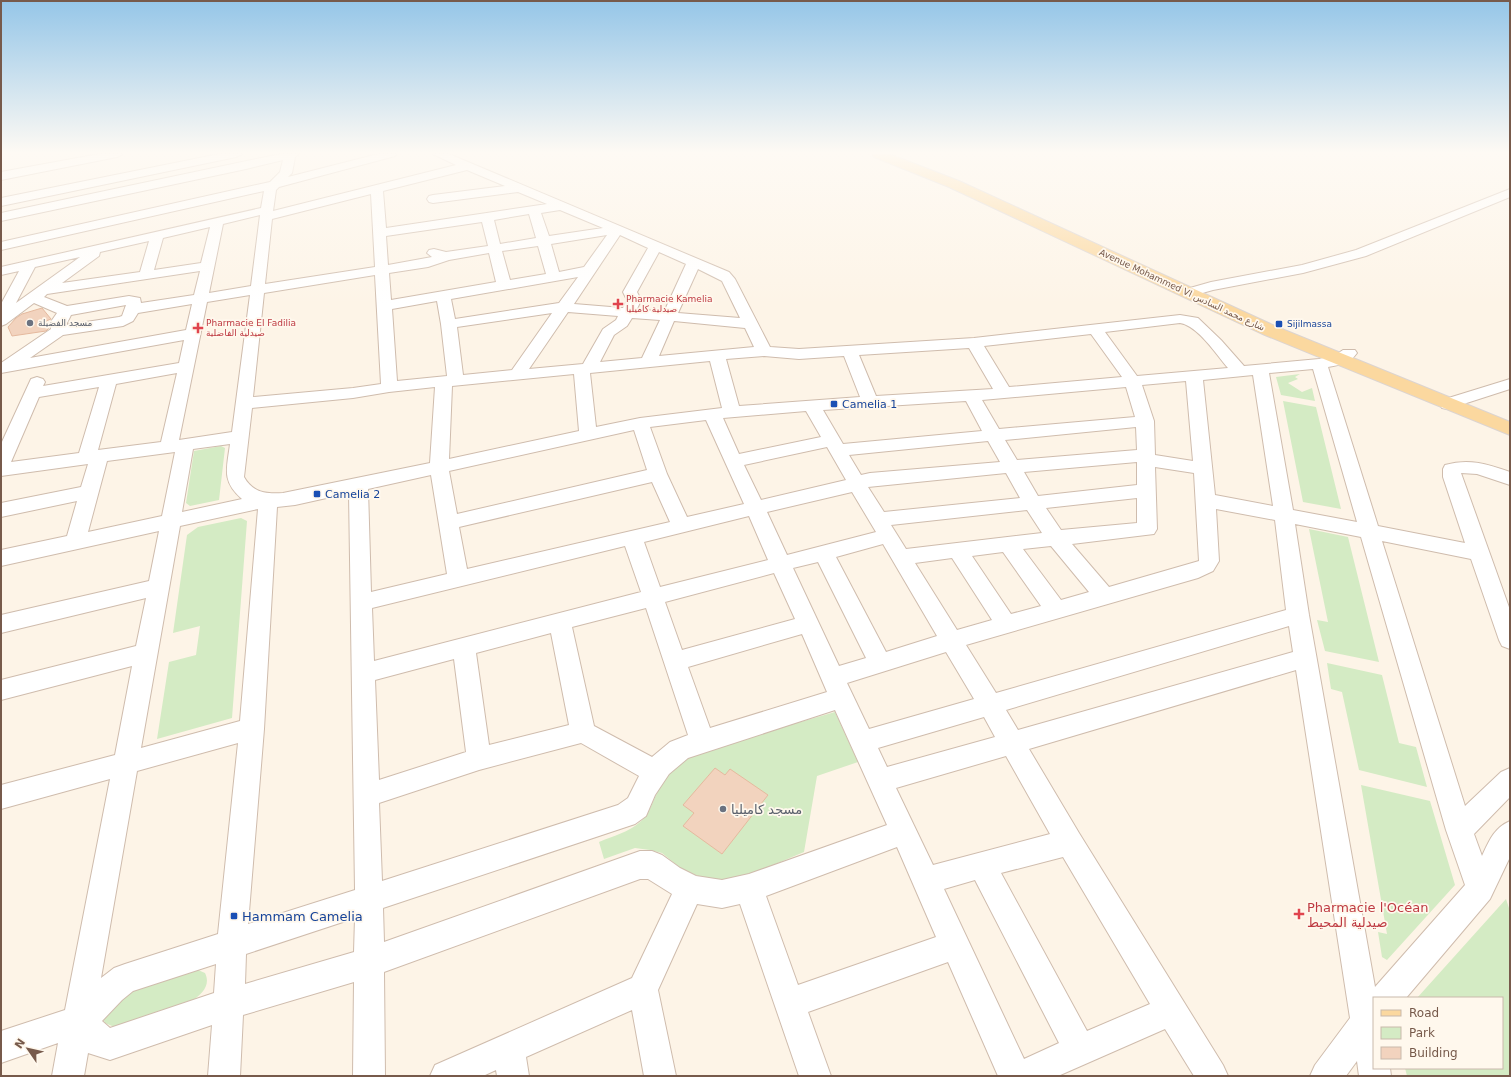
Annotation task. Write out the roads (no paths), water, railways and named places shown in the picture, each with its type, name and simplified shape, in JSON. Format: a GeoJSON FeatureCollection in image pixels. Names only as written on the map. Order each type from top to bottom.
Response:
{"type":"FeatureCollection","features":[{"type":"Feature","properties":{"kind":"main road","name":"Avenue Mohammed VI شارع محمد السادس"},"geometry":{"type":"LineString","coordinates":[[1007,204],[1336,359],[1456,402],[1510,418]]}},
{"type":"Feature","properties":{"kind":"main road","name":"Avenue Mohammed VI شارع محمد السادس"},"geometry":{"type":"LineString","coordinates":[[1456,402],[1510,429]]}},
{"type":"Feature","properties":{"kind":"street"},"geometry":{"type":"LineString","coordinates":[[1,217],[63,204]]}},
{"type":"Feature","properties":{"kind":"street"},"geometry":{"type":"LineString","coordinates":[[1,240],[175,204]]}},
{"type":"Feature","properties":{"kind":"street"},"geometry":{"type":"LineString","coordinates":[[267,204],[256,289],[235,477],[237,484],[248,494],[268,500]]}},
{"type":"Feature","properties":{"kind":"street"},"geometry":{"type":"LineString","coordinates":[[1,271],[216,222],[306,204]]}},
{"type":"Feature","properties":{"kind":"street"},"geometry":{"type":"LineString","coordinates":[[378,204],[389,387]]}},
{"type":"Feature","properties":{"kind":"street"},"geometry":{"type":"LineString","coordinates":[[436,204],[441,223]]}},
{"type":"Feature","properties":{"kind":"street"},"geometry":{"type":"LineString","coordinates":[[557,204],[724,275],[728,279],[752,324],[764,351]]}},
{"type":"Feature","properties":{"kind":"street"},"geometry":{"type":"LineString","coordinates":[[1193,291],[1303,269],[1360,253],[1482,204]]}},
{"type":"Feature","properties":{"kind":"street"},"geometry":{"type":"LineString","coordinates":[[380,233],[561,206]]}},
{"type":"Feature","properties":{"kind":"street"},"geometry":{"type":"LineString","coordinates":[[534,209],[554,277]]}},
{"type":"Feature","properties":{"kind":"street"},"geometry":{"type":"LineString","coordinates":[[1,210],[35,210],[113,218]]}},
{"type":"Feature","properties":{"kind":"street"},"geometry":{"type":"LineString","coordinates":[[141,212],[152,237],[146,275]]}},
{"type":"Feature","properties":{"kind":"street"},"geometry":{"type":"LineString","coordinates":[[487,216],[504,285]]}},
{"type":"Feature","properties":{"kind":"street"},"geometry":{"type":"LineString","coordinates":[[1,246],[113,218]]}},
{"type":"Feature","properties":{"kind":"street"},"geometry":{"type":"LineString","coordinates":[[68,1076],[171,521],[177,446],[186,367],[216,222]]}},
{"type":"Feature","properties":{"kind":"street"},"geometry":{"type":"LineString","coordinates":[[132,310],[256,289],[382,265],[428,263],[446,256],[617,230]]}},
{"type":"Feature","properties":{"kind":"street"},"geometry":{"type":"LineString","coordinates":[[517,375],[617,230]]}},
{"type":"Feature","properties":{"kind":"street"},"geometry":{"type":"LineString","coordinates":[[588,434],[585,369],[608,332],[622,323],[634,300],[630,292],[656,246]]}},
{"type":"Feature","properties":{"kind":"street"},"geometry":{"type":"LineString","coordinates":[[1,320],[39,294],[99,249]]}},
{"type":"Feature","properties":{"kind":"street"},"geometry":{"type":"LineString","coordinates":[[648,363],[694,262]]}},
{"type":"Feature","properties":{"kind":"street"},"geometry":{"type":"LineString","coordinates":[[1,320],[30,265]]}},
{"type":"Feature","properties":{"kind":"street"},"geometry":{"type":"LineString","coordinates":[[39,294],[207,266]]}},
{"type":"Feature","properties":{"kind":"street"},"geometry":{"type":"LineString","coordinates":[[384,306],[588,271]]}},
{"type":"Feature","properties":{"kind":"street"},"geometry":{"type":"LineString","coordinates":[[1,294],[16,291]]}},
{"type":"Feature","properties":{"kind":"street"},"geometry":{"type":"LineString","coordinates":[[3,368],[59,331],[123,322],[128,318],[135,301],[131,300],[66,311],[39,294]]}},
{"type":"Feature","properties":{"kind":"street"},"geometry":{"type":"LineString","coordinates":[[443,296],[449,324],[450,381],[439,466],[458,578]]}},
{"type":"Feature","properties":{"kind":"street"},"geometry":{"type":"LineString","coordinates":[[449,324],[563,307],[752,324]]}},
{"type":"Feature","properties":{"kind":"street"},"geometry":{"type":"LineString","coordinates":[[59,331],[58,323],[66,311]]}},
{"type":"Feature","properties":{"kind":"street"},"geometry":{"type":"LineString","coordinates":[[243,404],[279,399],[367,392],[389,387],[764,351],[799,354],[974,343],[1189,320],[1204,330],[1250,371],[1284,516],[1305,658],[1370,1016],[1373,1052]]}},
{"type":"Feature","properties":{"kind":"street"},"geometry":{"type":"LineString","coordinates":[[901,557],[1009,545],[1056,538],[1147,530],[1145,491],[1145,421],[1132,380],[1095,329]]}},
{"type":"Feature","properties":{"kind":"street"},"geometry":{"type":"LineString","coordinates":[[3,368],[192,334]]}},
{"type":"Feature","properties":{"kind":"street"},"geometry":{"type":"LineString","coordinates":[[974,343],[1004,393]]}},
{"type":"Feature","properties":{"kind":"street"},"geometry":{"type":"LineString","coordinates":[[850,351],[870,401]]}},
{"type":"Feature","properties":{"kind":"street"},"geometry":{"type":"LineString","coordinates":[[717,356],[722,413],[734,461],[1015,1076]]}},
{"type":"Feature","properties":{"kind":"street"},"geometry":{"type":"LineString","coordinates":[[1,558],[268,500],[290,499],[358,485],[640,423],[722,413],[870,401],[971,396],[1132,380],[1250,371],[1336,359],[1370,532],[1459,830],[1480,890]]}},
{"type":"Feature","properties":{"kind":"street"},"geometry":{"type":"LineString","coordinates":[[1,465],[46,361]]}},
{"type":"Feature","properties":{"kind":"street"},"geometry":{"type":"LineString","coordinates":[[33,393],[186,367]]}},
{"type":"Feature","properties":{"kind":"street"},"geometry":{"type":"LineString","coordinates":[[1,1047],[78,1021],[93,1009],[111,989],[125,979],[369,901],[626,815],[637,807],[646,787],[660,766],[679,750],[837,688],[880,662],[1006,624],[1198,570],[1206,566],[1209,561],[1206,500],[1194,376]]}},
{"type":"Feature","properties":{"kind":"street"},"geometry":{"type":"LineString","coordinates":[[75,542],[89,492],[93,457],[109,381]]}},
{"type":"Feature","properties":{"kind":"street"},"geometry":{"type":"LineString","coordinates":[[1456,402],[1510,384]]}},
{"type":"Feature","properties":{"kind":"street"},"geometry":{"type":"LineString","coordinates":[[971,396],[1033,504],[1056,538],[1104,596]]}},
{"type":"Feature","properties":{"kind":"street"},"geometry":{"type":"LineString","coordinates":[[812,406],[857,484],[989,703],[1069,842],[1171,1012],[1212,1076]]}},
{"type":"Feature","properties":{"kind":"street"},"geometry":{"type":"LineString","coordinates":[[734,461],[835,445],[993,436],[1145,421]]}},
{"type":"Feature","properties":{"kind":"street"},"geometry":{"type":"LineString","coordinates":[[640,423],[658,474],[682,527]]}},
{"type":"Feature","properties":{"kind":"street"},"geometry":{"type":"LineString","coordinates":[[1,428],[19,424]]}},
{"type":"Feature","properties":{"kind":"street"},"geometry":{"type":"LineString","coordinates":[[1,470],[239,437]]}},
{"type":"Feature","properties":{"kind":"street"},"geometry":{"type":"LineString","coordinates":[[362,602],[458,578],[633,539],[857,484],[870,479],[1146,457],[1202,468]]}},
{"type":"Feature","properties":{"kind":"street"},"geometry":{"type":"LineString","coordinates":[[1510,480],[1466,466],[1458,466],[1452,470],[1452,477],[1510,640]]}},
{"type":"Feature","properties":{"kind":"street"},"geometry":{"type":"LineString","coordinates":[[448,523],[658,474]]}},
{"type":"Feature","properties":{"kind":"street"},"geometry":{"type":"LineString","coordinates":[[358,485],[364,673],[365,796],[369,901],[370,1076]]}},
{"type":"Feature","properties":{"kind":"street"},"geometry":{"type":"LineString","coordinates":[[364,673],[560,623],[823,552],[884,528],[1033,504],[1145,491]]}},
{"type":"Feature","properties":{"kind":"street"},"geometry":{"type":"LineString","coordinates":[[1,510],[89,492]]}},
{"type":"Feature","properties":{"kind":"street"},"geometry":{"type":"LineString","coordinates":[[224,1076],[232,944],[252,729],[268,500]]}},
{"type":"Feature","properties":{"kind":"street"},"geometry":{"type":"LineString","coordinates":[[1206,500],[1479,553]]}},
{"type":"Feature","properties":{"kind":"street"},"geometry":{"type":"LineString","coordinates":[[633,539],[702,741]]}},
{"type":"Feature","properties":{"kind":"street"},"geometry":{"type":"LineString","coordinates":[[1009,545],[1056,610]]}},
{"type":"Feature","properties":{"kind":"street"},"geometry":{"type":"LineString","coordinates":[[958,551],[1006,624]]}},
{"type":"Feature","properties":{"kind":"street"},"geometry":{"type":"LineString","coordinates":[[823,552],[880,662]]}},
{"type":"Feature","properties":{"kind":"street"},"geometry":{"type":"LineString","coordinates":[[1,624],[159,587]]}},
{"type":"Feature","properties":{"kind":"street"},"geometry":{"type":"LineString","coordinates":[[862,742],[989,703],[1298,615]]}},
{"type":"Feature","properties":{"kind":"street"},"geometry":{"type":"LineString","coordinates":[[560,623],[583,732]]}},
{"type":"Feature","properties":{"kind":"street"},"geometry":{"type":"LineString","coordinates":[[674,662],[808,624]]}},
{"type":"Feature","properties":{"kind":"street"},"geometry":{"type":"LineString","coordinates":[[464,648],[479,759]]}},
{"type":"Feature","properties":{"kind":"street"},"geometry":{"type":"LineString","coordinates":[[1,690],[146,653]]}},
{"type":"Feature","properties":{"kind":"street"},"geometry":{"type":"LineString","coordinates":[[880,781],[1305,658]]}},
{"type":"Feature","properties":{"kind":"street"},"geometry":{"type":"LineString","coordinates":[[1,797],[252,729]]}},
{"type":"Feature","properties":{"kind":"street"},"geometry":{"type":"LineString","coordinates":[[365,796],[479,759],[583,732],[656,772]]}},
{"type":"Feature","properties":{"kind":"street"},"geometry":{"type":"LineString","coordinates":[[1459,830],[1510,780]]}},
{"type":"Feature","properties":{"kind":"street"},"geometry":{"type":"LineString","coordinates":[[78,1021],[87,1027],[99,1042],[110,1044],[228,1004],[370,962],[640,865],[652,865],[670,878],[694,890],[722,894],[749,888],[903,832]]}},
{"type":"Feature","properties":{"kind":"street"},"geometry":{"type":"LineString","coordinates":[[925,880],[1069,842]]}},
{"type":"Feature","properties":{"kind":"street"},"geometry":{"type":"LineString","coordinates":[[1387,997],[1480,890],[1508,844]]}},
{"type":"Feature","properties":{"kind":"street"},"geometry":{"type":"LineString","coordinates":[[982,864],[1079,1049]]}},
{"type":"Feature","properties":{"kind":"street"},"geometry":{"type":"LineString","coordinates":[[446,1076],[511,1063],[642,989],[690,888]]}},
{"type":"Feature","properties":{"kind":"street"},"geometry":{"type":"LineString","coordinates":[[749,888],[815,1076]]}},
{"type":"Feature","properties":{"kind":"street"},"geometry":{"type":"LineString","coordinates":[[790,1003],[955,945]]}},
{"type":"Feature","properties":{"kind":"street"},"geometry":{"type":"LineString","coordinates":[[642,989],[660,1076]]}},
{"type":"Feature","properties":{"kind":"street"},"geometry":{"type":"LineString","coordinates":[[1020,1076],[1079,1049],[1171,1012]]}},
{"type":"Feature","properties":{"kind":"street"},"geometry":{"type":"LineString","coordinates":[[1326,1076],[1370,1016]]}},
{"type":"Feature","properties":{"kind":"place","name":"Pharmacie Kamelia صيدلية كاميليا"},"geometry":{"type":"Point","coordinates":[618,304]}},
{"type":"Feature","properties":{"kind":"place","name":"مسجد الفضيلة"},"geometry":{"type":"Point","coordinates":[30,323]}},
{"type":"Feature","properties":{"kind":"place","name":"Sijilmassa"},"geometry":{"type":"Point","coordinates":[1279,324]}},
{"type":"Feature","properties":{"kind":"place","name":"Pharmacie El Fadilia صيدلية الفاضلية"},"geometry":{"type":"Point","coordinates":[198,328]}},
{"type":"Feature","properties":{"kind":"place","name":"Camelia 1"},"geometry":{"type":"Point","coordinates":[834,404]}},
{"type":"Feature","properties":{"kind":"place","name":"Camelia 2"},"geometry":{"type":"Point","coordinates":[317,494]}},
{"type":"Feature","properties":{"kind":"place","name":"مسجد كاميليا"},"geometry":{"type":"Point","coordinates":[723,809]}},
{"type":"Feature","properties":{"kind":"place","name":"Pharmacie l'Océan صيدلية المحيط"},"geometry":{"type":"Point","coordinates":[1299,914]}},
{"type":"Feature","properties":{"kind":"place","name":"Hammam Camelia"},"geometry":{"type":"Point","coordinates":[234,916]}}]}
